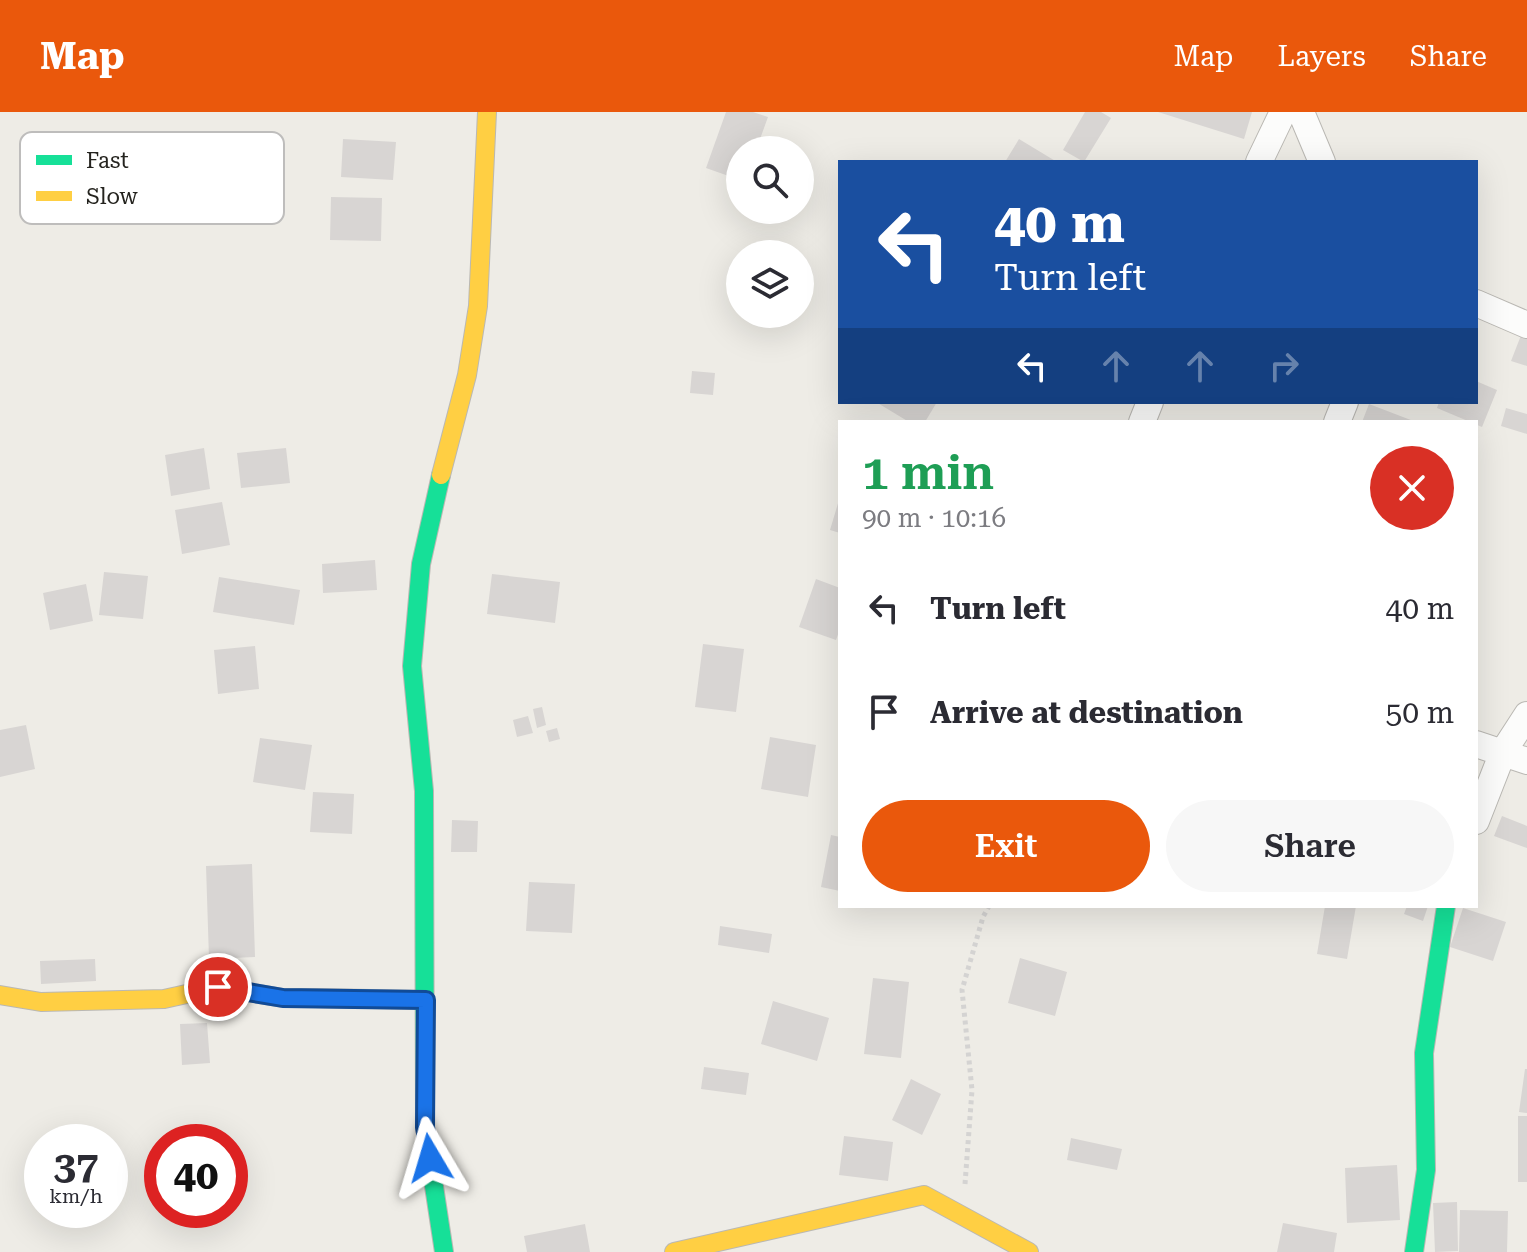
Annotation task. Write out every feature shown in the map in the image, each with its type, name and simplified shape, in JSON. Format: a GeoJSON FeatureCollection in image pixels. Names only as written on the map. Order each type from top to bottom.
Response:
{"type":"FeatureCollection","features":[{"type":"Feature","properties":{"kind":"street"},"geometry":{"type":"LineString","coordinates":[[444,1252],[425,1127],[424,791],[412,666],[421,564],[451,429],[467,375],[478,306],[487,112]]}},
{"type":"Feature","properties":{"kind":"street"},"geometry":{"type":"LineString","coordinates":[[1260,160],[1283,112]]}},
{"type":"Feature","properties":{"kind":"street"},"geometry":{"type":"LineString","coordinates":[[1301,112],[1321,160]]}},
{"type":"Feature","properties":{"kind":"street"},"geometry":{"type":"LineString","coordinates":[[1478,304],[1527,325]]}},
{"type":"Feature","properties":{"kind":"street"},"geometry":{"type":"LineString","coordinates":[[1478,818],[1515,756],[1527,715]]}},
{"type":"Feature","properties":{"kind":"street"},"geometry":{"type":"LineString","coordinates":[[1478,745],[1515,756]]}},
{"type":"Feature","properties":{"kind":"street"},"geometry":{"type":"LineString","coordinates":[[1414,1252],[1426,1170],[1424,1053],[1446,908]]}},
{"type":"Feature","properties":{"kind":"street"},"geometry":{"type":"LineString","coordinates":[[0,995],[41,1002],[164,999],[218,987],[283,998],[426,1000]]}},
{"type":"Feature","properties":{"kind":"street"},"geometry":{"type":"LineString","coordinates":[[674,1252],[924,1195],[1029,1252]]}},
{"type":"Feature","properties":{"kind":"path"},"geometry":{"type":"LineString","coordinates":[[962,1215],[972,1090],[962,990],[988,908]]}},
{"type":"Feature","properties":{"kind":"building"},"geometry":{"type":"Polygon","coordinates":[[[726,112],[753,112],[768,117],[761,136],[726,136],[726,175],[706,168],[726,112]]]}},
{"type":"Feature","properties":{"kind":"building"},"geometry":{"type":"Polygon","coordinates":[[[1085,112],[1101,112],[1111,118],[1085,160],[1063,150],[1085,112]]]}},
{"type":"Feature","properties":{"kind":"building"},"geometry":{"type":"Polygon","coordinates":[[[1158,112],[1252,112],[1244,139],[1158,112]]]}},
{"type":"Feature","properties":{"kind":"building"},"geometry":{"type":"Polygon","coordinates":[[[343,139],[396,142],[393,180],[341,177],[343,139]]]}},
{"type":"Feature","properties":{"kind":"building"},"geometry":{"type":"Polygon","coordinates":[[[1019,139],[1054,160],[1006,160],[1019,139]]]}},
{"type":"Feature","properties":{"kind":"building"},"geometry":{"type":"Polygon","coordinates":[[[331,197],[382,198],[381,241],[330,240],[331,197]]]}},
{"type":"Feature","properties":{"kind":"building"},"geometry":{"type":"Polygon","coordinates":[[[1527,320],[1527,366],[1511,361],[1527,320]]]}},
{"type":"Feature","properties":{"kind":"building"},"geometry":{"type":"Polygon","coordinates":[[[692,371],[715,373],[713,395],[690,393],[692,371]]]}},
{"type":"Feature","properties":{"kind":"building"},"geometry":{"type":"Polygon","coordinates":[[[1478,382],[1497,390],[1482,427],[1478,425],[1478,420],[1465,420],[1437,408],[1438,404],[1478,404],[1478,382]]]}},
{"type":"Feature","properties":{"kind":"building"},"geometry":{"type":"Polygon","coordinates":[[[879,404],[936,404],[926,420],[906,420],[879,404]]]}},
{"type":"Feature","properties":{"kind":"building"},"geometry":{"type":"Polygon","coordinates":[[[1369,404],[1411,420],[1363,420],[1369,404]]]}},
{"type":"Feature","properties":{"kind":"building"},"geometry":{"type":"Polygon","coordinates":[[[1506,408],[1527,414],[1527,434],[1501,426],[1506,408]]]}},
{"type":"Feature","properties":{"kind":"building"},"geometry":{"type":"Polygon","coordinates":[[[204,448],[210,489],[171,496],[165,455],[204,448]]]}},
{"type":"Feature","properties":{"kind":"building"},"geometry":{"type":"Polygon","coordinates":[[[286,448],[290,483],[241,488],[237,453],[286,448]]]}},
{"type":"Feature","properties":{"kind":"building"},"geometry":{"type":"Polygon","coordinates":[[[222,502],[230,545],[182,554],[175,510],[222,502]]]}},
{"type":"Feature","properties":{"kind":"building"},"geometry":{"type":"Polygon","coordinates":[[[838,503],[838,532],[830,530],[838,503]]]}},
{"type":"Feature","properties":{"kind":"building"},"geometry":{"type":"Polygon","coordinates":[[[375,560],[377,590],[323,593],[322,564],[375,560]]]}},
{"type":"Feature","properties":{"kind":"building"},"geometry":{"type":"Polygon","coordinates":[[[104,572],[148,576],[143,619],[99,615],[104,572]]]}},
{"type":"Feature","properties":{"kind":"building"},"geometry":{"type":"Polygon","coordinates":[[[492,574],[560,582],[555,623],[487,614],[492,574]]]}},
{"type":"Feature","properties":{"kind":"building"},"geometry":{"type":"Polygon","coordinates":[[[219,577],[300,590],[294,625],[213,612],[219,577]]]}},
{"type":"Feature","properties":{"kind":"building"},"geometry":{"type":"Polygon","coordinates":[[[816,579],[838,587],[836,640],[799,627],[816,579]]]}},
{"type":"Feature","properties":{"kind":"building"},"geometry":{"type":"Polygon","coordinates":[[[86,584],[93,621],[50,630],[43,593],[86,584]]]}},
{"type":"Feature","properties":{"kind":"building"},"geometry":{"type":"Polygon","coordinates":[[[703,644],[744,649],[736,712],[695,707],[703,644]]]}},
{"type":"Feature","properties":{"kind":"building"},"geometry":{"type":"Polygon","coordinates":[[[255,646],[259,689],[218,694],[214,650],[255,646]]]}},
{"type":"Feature","properties":{"kind":"building"},"geometry":{"type":"Polygon","coordinates":[[[542,707],[546,725],[537,728],[533,709],[542,707]]]}},
{"type":"Feature","properties":{"kind":"building"},"geometry":{"type":"Polygon","coordinates":[[[528,716],[533,733],[517,737],[513,720],[528,716]]]}},
{"type":"Feature","properties":{"kind":"building"},"geometry":{"type":"Polygon","coordinates":[[[26,725],[35,769],[0,777],[0,730],[26,725]]]}},
{"type":"Feature","properties":{"kind":"building"},"geometry":{"type":"Polygon","coordinates":[[[557,728],[560,739],[549,742],[546,731],[557,728]]]}},
{"type":"Feature","properties":{"kind":"building"},"geometry":{"type":"Polygon","coordinates":[[[770,737],[816,745],[808,797],[761,789],[770,737]]]}},
{"type":"Feature","properties":{"kind":"building"},"geometry":{"type":"Polygon","coordinates":[[[260,738],[312,745],[305,790],[253,782],[260,738]]]}},
{"type":"Feature","properties":{"kind":"building"},"geometry":{"type":"Polygon","coordinates":[[[313,792],[354,794],[352,834],[310,832],[313,792]]]}},
{"type":"Feature","properties":{"kind":"building"},"geometry":{"type":"Polygon","coordinates":[[[1502,816],[1527,826],[1527,848],[1494,836],[1502,816]]]}},
{"type":"Feature","properties":{"kind":"building"},"geometry":{"type":"Polygon","coordinates":[[[452,820],[478,821],[477,852],[451,852],[452,820]]]}},
{"type":"Feature","properties":{"kind":"building"},"geometry":{"type":"Polygon","coordinates":[[[831,835],[838,837],[838,891],[821,887],[831,835]]]}},
{"type":"Feature","properties":{"kind":"building"},"geometry":{"type":"Polygon","coordinates":[[[252,864],[255,957],[209,959],[206,866],[252,864]]]}},
{"type":"Feature","properties":{"kind":"building"},"geometry":{"type":"Polygon","coordinates":[[[529,882],[575,884],[572,933],[526,931],[529,882]]]}},
{"type":"Feature","properties":{"kind":"building"},"geometry":{"type":"Polygon","coordinates":[[[1325,908],[1356,908],[1347,959],[1317,954],[1325,908]]]}},
{"type":"Feature","properties":{"kind":"building"},"geometry":{"type":"Polygon","coordinates":[[[1406,908],[1427,908],[1423,921],[1404,914],[1406,908]]]}},
{"type":"Feature","properties":{"kind":"building"},"geometry":{"type":"Polygon","coordinates":[[[1463,908],[1506,922],[1493,961],[1450,947],[1463,908]]]}},
{"type":"Feature","properties":{"kind":"building"},"geometry":{"type":"Polygon","coordinates":[[[720,926],[772,934],[769,953],[718,945],[720,926]]]}},
{"type":"Feature","properties":{"kind":"building"},"geometry":{"type":"Polygon","coordinates":[[[1020,958],[1067,972],[1055,1016],[1008,1003],[1020,958]]]}},
{"type":"Feature","properties":{"kind":"building"},"geometry":{"type":"Polygon","coordinates":[[[95,959],[96,981],[41,984],[40,961],[95,959]]]}},
{"type":"Feature","properties":{"kind":"building"},"geometry":{"type":"Polygon","coordinates":[[[873,978],[909,982],[901,1058],[864,1054],[873,978]]]}},
{"type":"Feature","properties":{"kind":"building"},"geometry":{"type":"Polygon","coordinates":[[[773,1001],[829,1018],[817,1061],[761,1044],[773,1001]]]}},
{"type":"Feature","properties":{"kind":"building"},"geometry":{"type":"Polygon","coordinates":[[[207,1023],[210,1063],[182,1065],[180,1024],[207,1023]]]}},
{"type":"Feature","properties":{"kind":"building"},"geometry":{"type":"Polygon","coordinates":[[[704,1067],[749,1073],[746,1095],[701,1089],[704,1067]]]}},
{"type":"Feature","properties":{"kind":"building"},"geometry":{"type":"Polygon","coordinates":[[[1527,1069],[1527,1113],[1519,1112],[1527,1069]]]}},
{"type":"Feature","properties":{"kind":"building"},"geometry":{"type":"Polygon","coordinates":[[[911,1079],[941,1094],[922,1135],[892,1120],[911,1079]]]}},
{"type":"Feature","properties":{"kind":"building"},"geometry":{"type":"Polygon","coordinates":[[[1518,1116],[1527,1116],[1527,1182],[1518,1182],[1518,1116]]]}},
{"type":"Feature","properties":{"kind":"building"},"geometry":{"type":"Polygon","coordinates":[[[844,1136],[893,1142],[888,1181],[839,1175],[844,1136]]]}},
{"type":"Feature","properties":{"kind":"building"},"geometry":{"type":"Polygon","coordinates":[[[1071,1138],[1122,1149],[1117,1170],[1067,1160],[1071,1138]]]}},
{"type":"Feature","properties":{"kind":"building"},"geometry":{"type":"Polygon","coordinates":[[[1397,1165],[1400,1220],[1347,1223],[1345,1168],[1397,1165]]]}},
{"type":"Feature","properties":{"kind":"building"},"geometry":{"type":"Polygon","coordinates":[[[1457,1202],[1458,1251],[1435,1252],[1433,1203],[1457,1202]]]}},
{"type":"Feature","properties":{"kind":"building"},"geometry":{"type":"Polygon","coordinates":[[[1460,1210],[1508,1211],[1507,1252],[1459,1252],[1460,1210]]]}},
{"type":"Feature","properties":{"kind":"building"},"geometry":{"type":"Polygon","coordinates":[[[1283,1223],[1337,1233],[1334,1252],[1277,1252],[1283,1223]]]}},
{"type":"Feature","properties":{"kind":"building"},"geometry":{"type":"Polygon","coordinates":[[[585,1224],[590,1252],[527,1252],[524,1236],[585,1224]]]}},
{"type":"Feature","properties":{"kind":"traffic: fast"},"geometry":{"type":"LineString","coordinates":[[441,475],[421,564],[412,666],[424,791],[425,1127],[444,1252]]}},
{"type":"Feature","properties":{"kind":"traffic: fast"},"geometry":{"type":"LineString","coordinates":[[1414,1252],[1426,1170],[1424,1053],[1446,908]]}},
{"type":"Feature","properties":{"kind":"traffic: fast"},"geometry":{"type":"LineString","coordinates":[[316,998],[426,1000]]}},
{"type":"Feature","properties":{"kind":"traffic: slow"},"geometry":{"type":"LineString","coordinates":[[441,475],[467,375],[478,306],[487,112]]}},
{"type":"Feature","properties":{"kind":"traffic: slow"},"geometry":{"type":"LineString","coordinates":[[0,995],[41,1002],[164,999],[218,987],[283,998],[316,998]]}},
{"type":"Feature","properties":{"kind":"traffic: slow"},"geometry":{"type":"LineString","coordinates":[[674,1252],[924,1195],[1029,1252]]}},
{"type":"Feature","properties":{"kind":"route"},"geometry":{"type":"LineString","coordinates":[[218,987],[283,998],[366,1002],[426,1000],[425,1127],[430,1158]]}}]}
